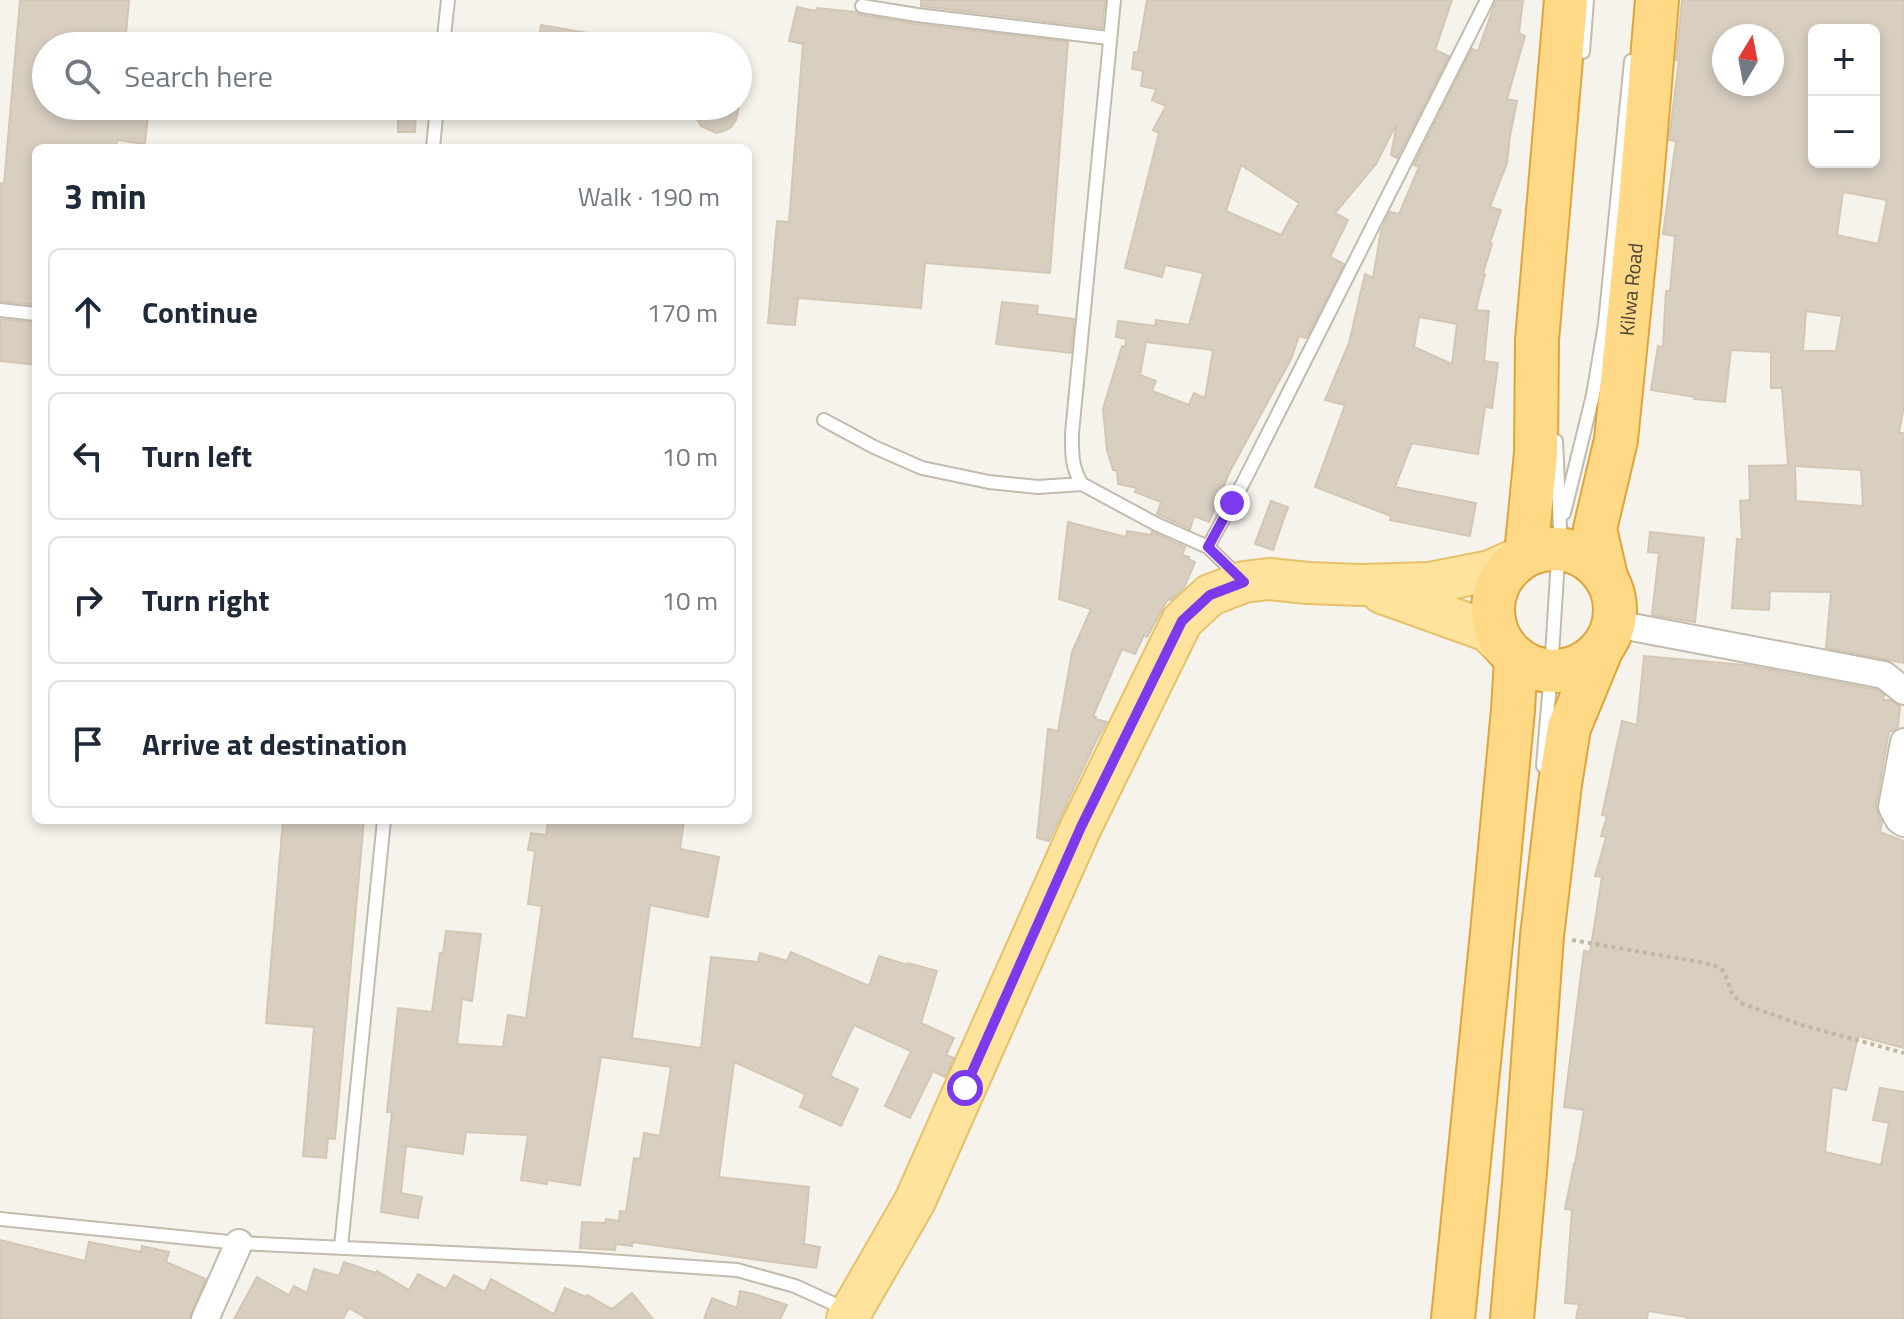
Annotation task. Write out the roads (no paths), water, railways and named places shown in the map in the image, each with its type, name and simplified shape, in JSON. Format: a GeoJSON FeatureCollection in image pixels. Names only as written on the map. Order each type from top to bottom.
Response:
{"type":"FeatureCollection","features":[{"type":"Feature","properties":{"kind":"highway"},"geometry":{"type":"LineString","coordinates":[[1548,544],[1536,453],[1537,340],[1566,0]]}},
{"type":"Feature","properties":{"kind":"highway","name":"Kilwa Road"},"geometry":{"type":"LineString","coordinates":[[1608,613],[1595,529],[1616,440],[1657,0]]}},
{"type":"Feature","properties":{"kind":"highway"},"geometry":{"type":"LineString","coordinates":[[1512,1319],[1542,936],[1560,784],[1569,728],[1608,613],[1591,560],[1548,544],[1505,571],[1493,594],[1492,620],[1502,644],[1534,665],[1573,668],[1589,660],[1608,613]]}},
{"type":"Feature","properties":{"kind":"highway"},"geometry":{"type":"LineString","coordinates":[[1453,1319],[1513,710],[1534,665]]}},
{"type":"Feature","properties":{"kind":"main road"},"geometry":{"type":"LineString","coordinates":[[849,1315],[915,1201],[1081,827],[1182,621],[1210,595],[1244,582],[1269,579],[1360,585],[1429,583],[1490,571],[1548,544]]}},
{"type":"Feature","properties":{"kind":"main road"},"geometry":{"type":"LineString","coordinates":[[1360,585],[1488,631],[1534,665]]}},
{"type":"Feature","properties":{"kind":"street"},"geometry":{"type":"LineString","coordinates":[[1608,613],[1621,625],[1884,675],[1904,691]]}},
{"type":"Feature","properties":{"kind":"street"},"geometry":{"type":"LineString","coordinates":[[1904,742],[1892,807],[1904,823]]}},
{"type":"Feature","properties":{"kind":"street"},"geometry":{"type":"LineString","coordinates":[[205,1319],[239,1243]]}},
{"type":"Feature","properties":{"kind":"lane"},"geometry":{"type":"LineString","coordinates":[[445,32],[448,0]]}},
{"type":"Feature","properties":{"kind":"lane"},"geometry":{"type":"LineString","coordinates":[[1114,0],[1072,433],[1072,463],[1082,484],[1156,524],[1208,547],[1244,582]]}},
{"type":"Feature","properties":{"kind":"lane"},"geometry":{"type":"LineString","coordinates":[[1208,547],[1487,0]]}},
{"type":"Feature","properties":{"kind":"lane"},"geometry":{"type":"LineString","coordinates":[[1581,64],[1587,0]]}},
{"type":"Feature","properties":{"kind":"lane"},"geometry":{"type":"LineString","coordinates":[[862,6],[1109,38]]}},
{"type":"Feature","properties":{"kind":"lane"},"geometry":{"type":"LineString","coordinates":[[1548,544],[1593,395],[1605,324],[1632,46]]}},
{"type":"Feature","properties":{"kind":"lane"},"geometry":{"type":"LineString","coordinates":[[433,144],[436,120]]}},
{"type":"Feature","properties":{"kind":"lane"},"geometry":{"type":"LineString","coordinates":[[0,310],[32,314]]}},
{"type":"Feature","properties":{"kind":"lane"},"geometry":{"type":"LineString","coordinates":[[824,420],[922,468],[989,482],[1038,487],[1082,484]]}},
{"type":"Feature","properties":{"kind":"lane"},"geometry":{"type":"LineString","coordinates":[[1541,782],[1534,665],[1556,436]]}},
{"type":"Feature","properties":{"kind":"lane"},"geometry":{"type":"LineString","coordinates":[[341,1247],[384,824]]}},
{"type":"Feature","properties":{"kind":"lane"},"geometry":{"type":"LineString","coordinates":[[0,1219],[239,1243],[579,1259],[737,1270],[795,1286],[849,1315]]}}]}
